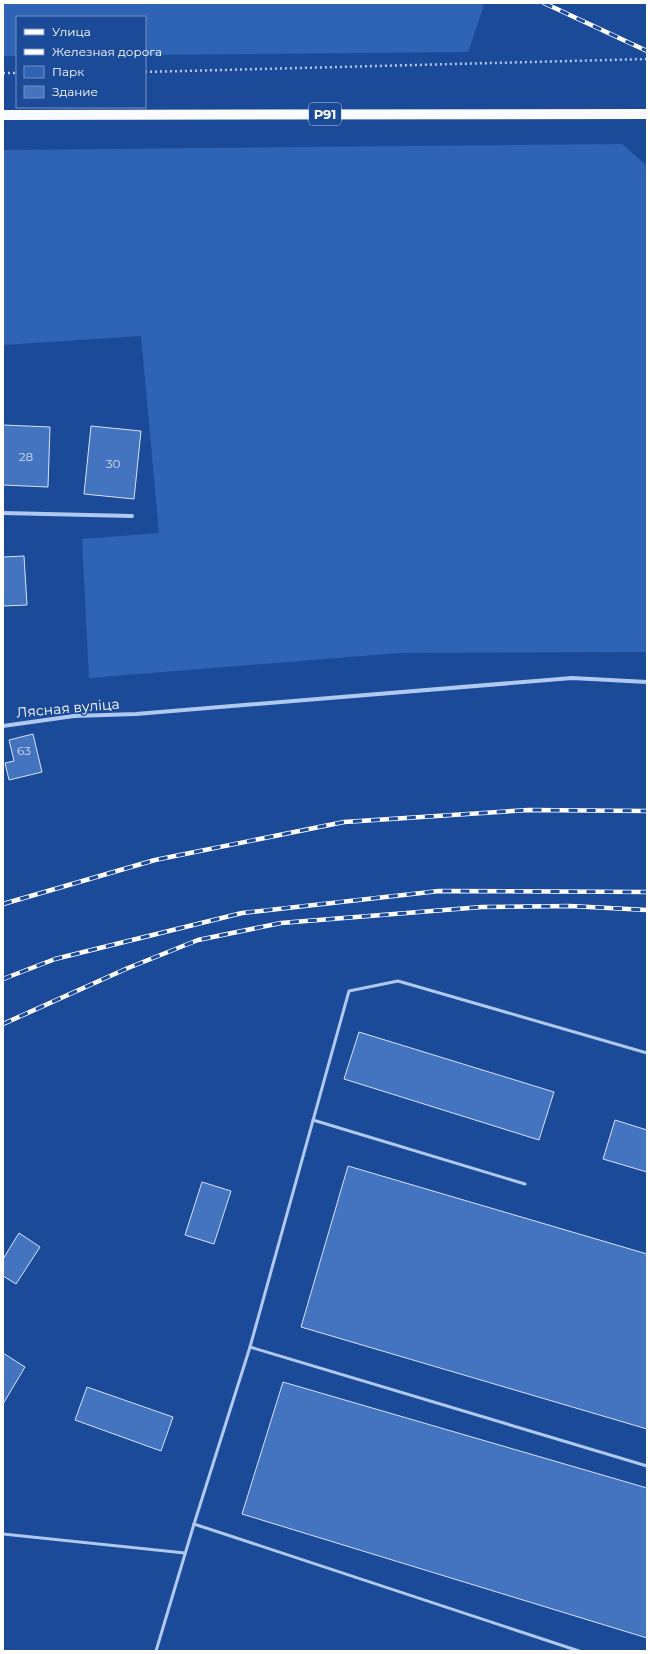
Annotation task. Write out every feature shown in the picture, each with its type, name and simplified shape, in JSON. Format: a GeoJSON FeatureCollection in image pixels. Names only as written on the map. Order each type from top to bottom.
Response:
{"type":"FeatureCollection","features":[{"type":"Feature","properties":{"kind":"main road","name":"Р91"},"geometry":{"type":"LineString","coordinates":[[3,115],[647,114]]}},
{"type":"Feature","properties":{"kind":"street"},"geometry":{"type":"LineString","coordinates":[[3,513],[132,516]]}},
{"type":"Feature","properties":{"kind":"street","name":"Лясная вуліца"},"geometry":{"type":"LineString","coordinates":[[3,726],[74,716],[136,714],[572,678],[647,682]]}},
{"type":"Feature","properties":{"kind":"lane"},"geometry":{"type":"LineString","coordinates":[[156,1651],[185,1553],[250,1347],[349,991],[398,981],[647,1053]]}},
{"type":"Feature","properties":{"kind":"lane"},"geometry":{"type":"LineString","coordinates":[[313,1120],[525,1184]]}},
{"type":"Feature","properties":{"kind":"lane"},"geometry":{"type":"LineString","coordinates":[[250,1347],[647,1466]]}},
{"type":"Feature","properties":{"kind":"lane"},"geometry":{"type":"LineString","coordinates":[[194,1524],[579,1651]]}},
{"type":"Feature","properties":{"kind":"lane"},"geometry":{"type":"LineString","coordinates":[[3,1534],[185,1553]]}},
{"type":"Feature","properties":{"kind":"path"},"geometry":{"type":"LineString","coordinates":[[146,72],[647,59]]}},
{"type":"Feature","properties":{"kind":"path"},"geometry":{"type":"LineString","coordinates":[[3,73],[16,73]]}},
{"type":"Feature","properties":{"kind":"green space"},"geometry":{"type":"Polygon","coordinates":[[[3,3],[480,3],[484,5],[468,52],[146,55],[146,16],[16,16],[16,56],[3,56],[3,3]]]}},
{"type":"Feature","properties":{"kind":"green space"},"geometry":{"type":"Polygon","coordinates":[[[622,144],[647,166],[647,652],[399,653],[89,678],[82,539],[159,533],[141,336],[3,345],[3,150],[622,144]]]}},
{"type":"Feature","properties":{"kind":"building"},"geometry":{"type":"Polygon","coordinates":[[[3,425],[50,427],[48,487],[3,485],[3,425]]]}},
{"type":"Feature","properties":{"kind":"building"},"geometry":{"type":"Polygon","coordinates":[[[91,426],[141,431],[134,499],[84,494],[91,426]]]}},
{"type":"Feature","properties":{"kind":"building"},"geometry":{"type":"Polygon","coordinates":[[[24,556],[27,605],[3,606],[3,557],[24,556]]]}},
{"type":"Feature","properties":{"kind":"building"},"geometry":{"type":"Polygon","coordinates":[[[33,734],[42,772],[9,780],[5,763],[14,761],[9,740],[33,734]]]}},
{"type":"Feature","properties":{"kind":"building"},"geometry":{"type":"Polygon","coordinates":[[[359,1032],[554,1092],[539,1140],[344,1079],[359,1032]]]}},
{"type":"Feature","properties":{"kind":"building"},"geometry":{"type":"Polygon","coordinates":[[[615,1120],[647,1130],[647,1172],[603,1159],[615,1120]]]}},
{"type":"Feature","properties":{"kind":"building"},"geometry":{"type":"Polygon","coordinates":[[[348,1166],[647,1254],[647,1429],[301,1327],[348,1166]]]}},
{"type":"Feature","properties":{"kind":"building"},"geometry":{"type":"Polygon","coordinates":[[[202,1182],[231,1191],[214,1244],[185,1235],[202,1182]]]}},
{"type":"Feature","properties":{"kind":"building"},"geometry":{"type":"Polygon","coordinates":[[[19,1233],[40,1247],[16,1284],[3,1276],[3,1259],[19,1233]]]}},
{"type":"Feature","properties":{"kind":"building"},"geometry":{"type":"Polygon","coordinates":[[[3,1353],[25,1367],[3,1404],[3,1353]]]}},
{"type":"Feature","properties":{"kind":"building"},"geometry":{"type":"Polygon","coordinates":[[[283,1382],[647,1488],[647,1638],[242,1514],[283,1382]]]}},
{"type":"Feature","properties":{"kind":"building"},"geometry":{"type":"Polygon","coordinates":[[[87,1387],[173,1417],[161,1451],[75,1420],[87,1387]]]}},
{"type":"Feature","properties":{"kind":"railway"},"geometry":{"type":"LineString","coordinates":[[544,3],[647,51]]}},
{"type":"Feature","properties":{"kind":"railway"},"geometry":{"type":"LineString","coordinates":[[3,904],[155,860],[344,822],[529,810],[647,811]]}},
{"type":"Feature","properties":{"kind":"railway"},"geometry":{"type":"LineString","coordinates":[[3,979],[55,959],[242,913],[439,891],[647,892]]}},
{"type":"Feature","properties":{"kind":"railway"},"geometry":{"type":"LineString","coordinates":[[3,1024],[128,968],[198,940],[281,923],[482,907],[570,906],[647,910]]}}]}
